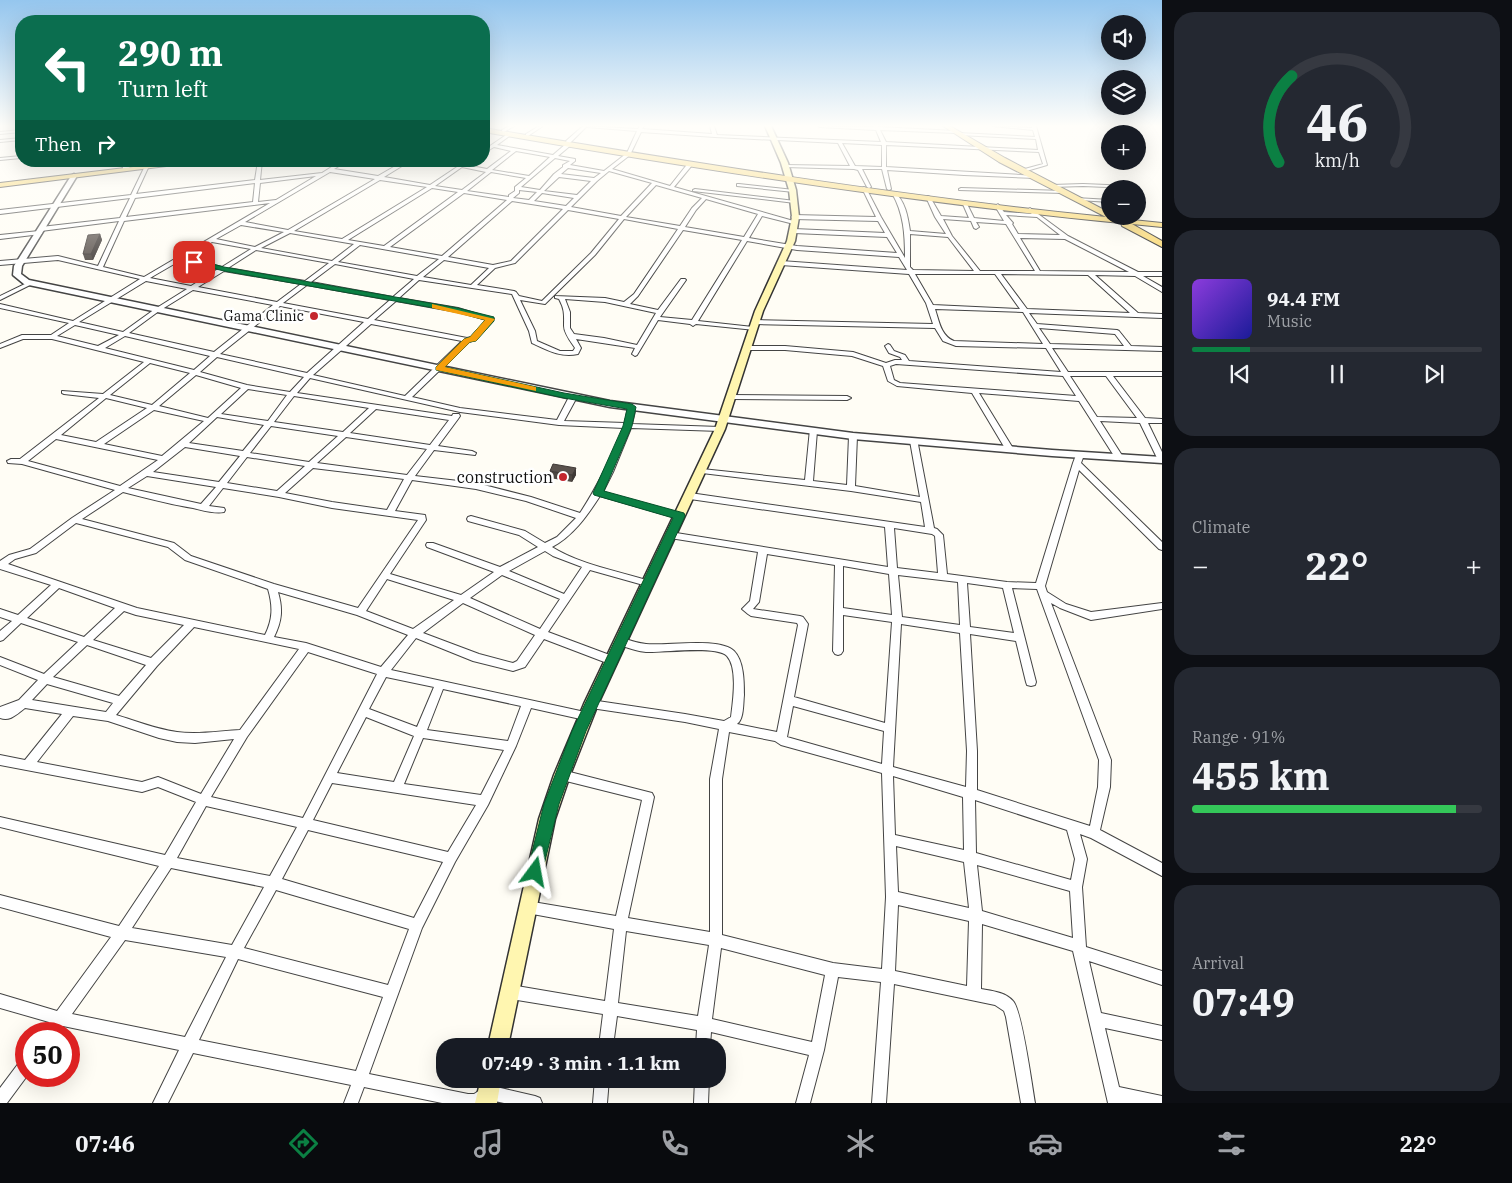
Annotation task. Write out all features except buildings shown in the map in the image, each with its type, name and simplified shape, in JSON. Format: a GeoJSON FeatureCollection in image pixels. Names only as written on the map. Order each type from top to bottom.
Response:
{"type":"FeatureCollection","features":[{"type":"Feature","properties":{"kind":"main road"},"geometry":{"type":"LineString","coordinates":[[0,184],[51,177]]}},
{"type":"Feature","properties":{"kind":"main road"},"geometry":{"type":"LineString","coordinates":[[0,184],[60,177]]}},
{"type":"Feature","properties":{"kind":"main road"},"geometry":{"type":"LineString","coordinates":[[760,177],[790,183],[866,188]]}},
{"type":"Feature","properties":{"kind":"main road"},"geometry":{"type":"LineString","coordinates":[[763,177],[790,183],[806,180],[1101,216]]}},
{"type":"Feature","properties":{"kind":"main road"},"geometry":{"type":"LineString","coordinates":[[500,1038],[547,819],[588,710],[702,471],[722,424],[754,326],[788,246],[794,223],[788,177]]}},
{"type":"Feature","properties":{"kind":"main road"},"geometry":{"type":"LineString","coordinates":[[1036,177],[1101,211]]}},
{"type":"Feature","properties":{"kind":"main road"},"geometry":{"type":"LineString","coordinates":[[891,191],[1030,210],[1101,216]]}},
{"type":"Feature","properties":{"kind":"main road"},"geometry":{"type":"LineString","coordinates":[[1079,213],[1091,211],[1090,205]]}},
{"type":"Feature","properties":{"kind":"main road"},"geometry":{"type":"LineString","coordinates":[[1146,221],[1162,223]]}},
{"type":"Feature","properties":{"kind":"main road"},"geometry":{"type":"LineString","coordinates":[[1141,233],[1140,227],[1147,223],[1162,223]]}},
{"type":"Feature","properties":{"kind":"main road"},"geometry":{"type":"LineString","coordinates":[[1127,225],[1162,244]]}},
{"type":"Feature","properties":{"kind":"street"},"geometry":{"type":"LineString","coordinates":[[73,177],[16,271],[17,275],[31,283],[573,397],[722,424]]}},
{"type":"Feature","properties":{"kind":"street"},"geometry":{"type":"LineString","coordinates":[[100,268],[142,177]]}},
{"type":"Feature","properties":{"kind":"street"},"geometry":{"type":"LineString","coordinates":[[255,203],[258,177]]}},
{"type":"Feature","properties":{"kind":"street"},"geometry":{"type":"LineString","coordinates":[[0,212],[285,177]]}},
{"type":"Feature","properties":{"kind":"street"},"geometry":{"type":"LineString","coordinates":[[52,337],[179,258],[318,177]]}},
{"type":"Feature","properties":{"kind":"street"},"geometry":{"type":"LineString","coordinates":[[374,177],[623,217],[788,246],[901,255]]}},
{"type":"Feature","properties":{"kind":"street"},"geometry":{"type":"LineString","coordinates":[[343,241],[444,177]]}},
{"type":"Feature","properties":{"kind":"street"},"geometry":{"type":"LineString","coordinates":[[384,249],[482,177]]}},
{"type":"Feature","properties":{"kind":"street"},"geometry":{"type":"LineString","coordinates":[[203,508],[271,423],[292,393],[308,376],[418,278],[458,247],[517,192],[517,188],[528,177]]}},
{"type":"Feature","properties":{"kind":"street"},"geometry":{"type":"LineString","coordinates":[[530,202],[554,177]]}},
{"type":"Feature","properties":{"kind":"street"},"geometry":{"type":"LineString","coordinates":[[575,177],[595,180]]}},
{"type":"Feature","properties":{"kind":"street"},"geometry":{"type":"LineString","coordinates":[[241,223],[493,267],[514,262],[598,177]]}},
{"type":"Feature","properties":{"kind":"street"},"geometry":{"type":"LineString","coordinates":[[634,177],[794,223],[888,235]]}},
{"type":"Feature","properties":{"kind":"street"},"geometry":{"type":"LineString","coordinates":[[670,187],[678,177]]}},
{"type":"Feature","properties":{"kind":"street"},"geometry":{"type":"LineString","coordinates":[[739,185],[790,183],[812,177]]}},
{"type":"Feature","properties":{"kind":"street"},"geometry":{"type":"LineString","coordinates":[[862,177],[878,219],[910,269],[931,306],[943,337],[949,342],[958,344],[1162,349]]}},
{"type":"Feature","properties":{"kind":"street"},"geometry":{"type":"LineString","coordinates":[[887,177],[891,191],[905,212],[910,269]]}},
{"type":"Feature","properties":{"kind":"street"},"geometry":{"type":"LineString","coordinates":[[98,349],[123,335],[157,310],[256,248],[288,232],[379,178]]}},
{"type":"Feature","properties":{"kind":"street"},"geometry":{"type":"LineString","coordinates":[[518,298],[544,303],[593,254],[623,217],[655,183]]}},
{"type":"Feature","properties":{"kind":"street"},"geometry":{"type":"LineString","coordinates":[[670,187],[790,183]]}},
{"type":"Feature","properties":{"kind":"street"},"geometry":{"type":"LineString","coordinates":[[1052,186],[1101,186]]}},
{"type":"Feature","properties":{"kind":"street"},"geometry":{"type":"LineString","coordinates":[[517,188],[579,197]]}},
{"type":"Feature","properties":{"kind":"street"},"geometry":{"type":"LineString","coordinates":[[961,189],[1064,192]]}},
{"type":"Feature","properties":{"kind":"street"},"geometry":{"type":"LineString","coordinates":[[627,303],[645,282],[705,197]]}},
{"type":"Feature","properties":{"kind":"street"},"geometry":{"type":"LineString","coordinates":[[928,197],[950,236],[978,272]]}},
{"type":"Feature","properties":{"kind":"street"},"geometry":{"type":"LineString","coordinates":[[1078,199],[1101,200]]}},
{"type":"Feature","properties":{"kind":"street"},"geometry":{"type":"LineString","coordinates":[[0,237],[122,219],[281,200]]}},
{"type":"Feature","properties":{"kind":"street"},"geometry":{"type":"LineString","coordinates":[[964,202],[976,227]]}},
{"type":"Feature","properties":{"kind":"street"},"geometry":{"type":"LineString","coordinates":[[998,206],[1038,272]]}},
{"type":"Feature","properties":{"kind":"street"},"geometry":{"type":"LineString","coordinates":[[1030,210],[1066,237],[1137,274],[1162,290]]}},
{"type":"Feature","properties":{"kind":"street"},"geometry":{"type":"LineString","coordinates":[[1003,213],[1039,216]]}},
{"type":"Feature","properties":{"kind":"street"},"geometry":{"type":"LineString","coordinates":[[693,324],[761,214]]}},
{"type":"Feature","properties":{"kind":"street"},"geometry":{"type":"LineString","coordinates":[[938,217],[1010,223]]}},
{"type":"Feature","properties":{"kind":"street"},"geometry":{"type":"LineString","coordinates":[[794,223],[878,219]]}},
{"type":"Feature","properties":{"kind":"street"},"geometry":{"type":"LineString","coordinates":[[908,232],[950,236]]}},
{"type":"Feature","properties":{"kind":"street"},"geometry":{"type":"LineString","coordinates":[[1017,236],[1066,237]]}},
{"type":"Feature","properties":{"kind":"street"},"geometry":{"type":"LineString","coordinates":[[210,240],[418,278],[514,293],[532,331],[534,342],[554,351],[569,354],[576,352],[578,348],[567,328],[569,320],[561,297]]}},
{"type":"Feature","properties":{"kind":"street"},"geometry":{"type":"LineString","coordinates":[[97,445],[155,406],[193,376],[194,372],[247,328],[310,283],[358,244]]}},
{"type":"Feature","properties":{"kind":"street"},"geometry":{"type":"LineString","coordinates":[[0,263],[58,258],[146,279],[467,340],[473,339],[491,319],[458,310],[224,269],[179,258]]}},
{"type":"Feature","properties":{"kind":"street"},"geometry":{"type":"LineString","coordinates":[[781,263],[978,272],[1162,274]]}},
{"type":"Feature","properties":{"kind":"street"},"geometry":{"type":"LineString","coordinates":[[472,287],[493,267]]}},
{"type":"Feature","properties":{"kind":"street"},"geometry":{"type":"LineString","coordinates":[[996,272],[1034,326],[1119,457]]}},
{"type":"Feature","properties":{"kind":"street"},"geometry":{"type":"LineString","coordinates":[[1089,273],[1136,315]]}},
{"type":"Feature","properties":{"kind":"street"},"geometry":{"type":"LineString","coordinates":[[635,354],[683,280]]}},
{"type":"Feature","properties":{"kind":"street"},"geometry":{"type":"LineString","coordinates":[[0,298],[31,283]]}},
{"type":"Feature","properties":{"kind":"street"},"geometry":{"type":"LineString","coordinates":[[551,296],[627,303],[659,315],[693,324],[754,326],[938,326]]}},
{"type":"Feature","properties":{"kind":"street"},"geometry":{"type":"LineString","coordinates":[[0,306],[460,410],[559,423],[628,426],[722,424],[1010,450],[1078,459],[1119,457],[1162,460],[1144,420],[1108,374]]}},
{"type":"Feature","properties":{"kind":"street"},"geometry":{"type":"LineString","coordinates":[[931,306],[1162,316]]}},
{"type":"Feature","properties":{"kind":"street"},"geometry":{"type":"LineString","coordinates":[[1034,326],[1117,332],[1129,348]]}},
{"type":"Feature","properties":{"kind":"street"},"geometry":{"type":"LineString","coordinates":[[571,336],[640,347]]}},
{"type":"Feature","properties":{"kind":"street"},"geometry":{"type":"LineString","coordinates":[[0,346],[22,337],[52,337],[194,372],[246,387],[454,419]]}},
{"type":"Feature","properties":{"kind":"street"},"geometry":{"type":"LineString","coordinates":[[408,397],[467,340]]}},
{"type":"Feature","properties":{"kind":"street"},"geometry":{"type":"LineString","coordinates":[[888,346],[891,352],[903,356],[907,363]]}},
{"type":"Feature","properties":{"kind":"street"},"geometry":{"type":"LineString","coordinates":[[748,348],[792,348],[853,354],[886,365],[895,362],[1065,374],[1162,374]]}},
{"type":"Feature","properties":{"kind":"street"},"geometry":{"type":"LineString","coordinates":[[22,462],[149,361]]}},
{"type":"Feature","properties":{"kind":"street"},"geometry":{"type":"LineString","coordinates":[[886,365],[891,381],[899,385],[1082,399]]}},
{"type":"Feature","properties":{"kind":"street"},"geometry":{"type":"LineString","coordinates":[[0,562],[33,551],[121,488],[146,473],[183,444],[246,387]]}},
{"type":"Feature","properties":{"kind":"street"},"geometry":{"type":"LineString","coordinates":[[64,392],[105,396],[212,417],[271,423],[472,453]]}},
{"type":"Feature","properties":{"kind":"street"},"geometry":{"type":"LineString","coordinates":[[975,392],[1010,450]]}},
{"type":"Feature","properties":{"kind":"street"},"geometry":{"type":"LineString","coordinates":[[559,423],[573,397]]}},
{"type":"Feature","properties":{"kind":"street"},"geometry":{"type":"LineString","coordinates":[[732,397],[847,398]]}},
{"type":"Feature","properties":{"kind":"street"},"geometry":{"type":"LineString","coordinates":[[160,1103],[235,952],[306,823],[383,672],[415,632],[501,571],[547,547],[560,538],[582,516],[598,493],[628,426],[632,407]]}},
{"type":"Feature","properties":{"kind":"street"},"geometry":{"type":"LineString","coordinates":[[279,494],[374,408]]}},
{"type":"Feature","properties":{"kind":"street"},"geometry":{"type":"LineString","coordinates":[[389,513],[409,478],[460,410]]}},
{"type":"Feature","properties":{"kind":"street"},"geometry":{"type":"LineString","coordinates":[[1095,419],[1162,421]]}},
{"type":"Feature","properties":{"kind":"street"},"geometry":{"type":"LineString","coordinates":[[809,483],[813,431]]}},
{"type":"Feature","properties":{"kind":"street"},"geometry":{"type":"LineString","coordinates":[[54,436],[164,459]]}},
{"type":"Feature","properties":{"kind":"street"},"geometry":{"type":"LineString","coordinates":[[851,488],[853,436]]}},
{"type":"Feature","properties":{"kind":"street"},"geometry":{"type":"LineString","coordinates":[[914,441],[923,500],[930,530]]}},
{"type":"Feature","properties":{"kind":"street"},"geometry":{"type":"LineString","coordinates":[[183,444],[312,465],[476,486],[528,499],[582,516]]}},
{"type":"Feature","properties":{"kind":"street"},"geometry":{"type":"LineString","coordinates":[[1078,459],[1162,547]]}},
{"type":"Feature","properties":{"kind":"street"},"geometry":{"type":"LineString","coordinates":[[1078,459],[1042,590],[1105,760],[1104,787],[1094,834]]}},
{"type":"Feature","properties":{"kind":"street"},"geometry":{"type":"LineString","coordinates":[[12,461],[203,508],[221,510]]}},
{"type":"Feature","properties":{"kind":"street"},"geometry":{"type":"LineString","coordinates":[[702,471],[851,488],[923,500]]}},
{"type":"Feature","properties":{"kind":"street"},"geometry":{"type":"LineString","coordinates":[[146,473],[279,494],[332,505],[422,517],[422,520],[360,612]]}},
{"type":"Feature","properties":{"kind":"street"},"geometry":{"type":"LineString","coordinates":[[598,493],[680,516]]}},
{"type":"Feature","properties":{"kind":"street"},"geometry":{"type":"LineString","coordinates":[[690,496],[938,532],[940,535],[943,577]]}},
{"type":"Feature","properties":{"kind":"street"},"geometry":{"type":"LineString","coordinates":[[471,519],[522,533],[556,554],[588,566],[647,583]]}},
{"type":"Feature","properties":{"kind":"street"},"geometry":{"type":"LineString","coordinates":[[75,520],[171,545],[188,558],[272,587],[360,612],[415,632],[477,658],[514,667],[521,664],[588,566]]}},
{"type":"Feature","properties":{"kind":"street"},"geometry":{"type":"LineString","coordinates":[[879,1103],[892,896],[886,770],[897,618],[889,525]]}},
{"type":"Feature","properties":{"kind":"street"},"geometry":{"type":"LineString","coordinates":[[670,535],[892,571],[1042,590],[1063,606],[1091,616],[1162,606]]}},
{"type":"Feature","properties":{"kind":"street"},"geometry":{"type":"LineString","coordinates":[[430,545],[501,571],[566,598]]}},
{"type":"Feature","properties":{"kind":"street"},"geometry":{"type":"LineString","coordinates":[[763,551],[754,602],[747,609],[750,612],[800,620],[803,624],[781,740]]}},
{"type":"Feature","properties":{"kind":"street"},"geometry":{"type":"LineString","coordinates":[[0,562],[123,606],[192,623],[306,647],[383,672],[440,686],[527,704],[685,718],[778,737],[781,740],[970,794],[1094,834],[1162,870]]}},
{"type":"Feature","properties":{"kind":"street"},"geometry":{"type":"LineString","coordinates":[[838,651],[839,562]]}},
{"type":"Feature","properties":{"kind":"street"},"geometry":{"type":"LineString","coordinates":[[384,575],[463,599],[542,634],[611,660]]}},
{"type":"Feature","properties":{"kind":"street"},"geometry":{"type":"LineString","coordinates":[[962,579],[972,751],[970,857],[976,916],[974,993]]}},
{"type":"Feature","properties":{"kind":"street"},"geometry":{"type":"LineString","coordinates":[[0,637],[58,584]]}},
{"type":"Feature","properties":{"kind":"street"},"geometry":{"type":"LineString","coordinates":[[1007,585],[1032,682]]}},
{"type":"Feature","properties":{"kind":"street"},"geometry":{"type":"LineString","coordinates":[[268,639],[277,623],[278,609],[272,587]]}},
{"type":"Feature","properties":{"kind":"street"},"geometry":{"type":"LineString","coordinates":[[0,713],[6,716],[24,703],[45,679],[123,606]]}},
{"type":"Feature","properties":{"kind":"street"},"geometry":{"type":"LineString","coordinates":[[839,611],[897,618],[965,631],[1020,638]]}},
{"type":"Feature","properties":{"kind":"street"},"geometry":{"type":"LineString","coordinates":[[0,612],[153,663]]}},
{"type":"Feature","properties":{"kind":"street"},"geometry":{"type":"LineString","coordinates":[[24,703],[70,711],[114,709],[153,663],[192,623]]}},
{"type":"Feature","properties":{"kind":"street"},"geometry":{"type":"LineString","coordinates":[[620,641],[645,648],[694,647],[726,650],[730,653],[740,681],[736,718],[725,726],[716,778],[716,940],[703,1038]]}},
{"type":"Feature","properties":{"kind":"street"},"geometry":{"type":"LineString","coordinates":[[59,1022],[122,933],[168,862],[243,734],[306,647]]}},
{"type":"Feature","properties":{"kind":"street"},"geometry":{"type":"LineString","coordinates":[[0,661],[114,709],[120,721],[159,733],[195,738],[243,734]]}},
{"type":"Feature","properties":{"kind":"street"},"geometry":{"type":"LineString","coordinates":[[397,788],[440,686]]}},
{"type":"Feature","properties":{"kind":"street"},"geometry":{"type":"LineString","coordinates":[[788,700],[888,728]]}},
{"type":"Feature","properties":{"kind":"street"},"geometry":{"type":"LineString","coordinates":[[351,1103],[417,925],[511,746],[527,704]]}},
{"type":"Feature","properties":{"kind":"street"},"geometry":{"type":"LineString","coordinates":[[28,765],[70,711]]}},
{"type":"Feature","properties":{"kind":"street"},"geometry":{"type":"LineString","coordinates":[[363,712],[419,732],[511,746]]}},
{"type":"Feature","properties":{"kind":"street"},"geometry":{"type":"LineString","coordinates":[[0,760],[142,787],[158,782],[203,800],[451,858]]}},
{"type":"Feature","properties":{"kind":"street"},"geometry":{"type":"LineString","coordinates":[[562,775],[648,797],[622,923],[607,1038]]}},
{"type":"Feature","properties":{"kind":"street"},"geometry":{"type":"LineString","coordinates":[[329,777],[484,800]]}},
{"type":"Feature","properties":{"kind":"street"},"geometry":{"type":"LineString","coordinates":[[0,822],[168,862],[273,883],[417,925]]}},
{"type":"Feature","properties":{"kind":"street"},"geometry":{"type":"LineString","coordinates":[[1072,827],[1081,859],[1076,887],[1080,949],[1113,1098],[1162,1103]]}},
{"type":"Feature","properties":{"kind":"street"},"geometry":{"type":"LineString","coordinates":[[890,839],[970,857],[1076,887]]}},
{"type":"Feature","properties":{"kind":"street"},"geometry":{"type":"LineString","coordinates":[[892,896],[976,916],[1080,949],[1162,978]]}},
{"type":"Feature","properties":{"kind":"street"},"geometry":{"type":"LineString","coordinates":[[0,901],[122,933],[235,952],[392,993]]}},
{"type":"Feature","properties":{"kind":"street"},"geometry":{"type":"LineString","coordinates":[[527,907],[716,940],[834,970],[888,976],[998,999],[1009,1006],[1013,1017],[1028,1103]]}},
{"type":"Feature","properties":{"kind":"street"},"geometry":{"type":"LineString","coordinates":[[803,1103],[817,1050],[834,970]]}},
{"type":"Feature","properties":{"kind":"street"},"geometry":{"type":"LineString","coordinates":[[511,992],[704,1024],[817,1050]]}},
{"type":"Feature","properties":{"kind":"street"},"geometry":{"type":"LineString","coordinates":[[0,1001],[61,1019],[468,1101],[477,1101],[488,1091],[535,1103]]}},
{"type":"Feature","properties":{"kind":"street"},"geometry":{"type":"LineString","coordinates":[[1096,1019],[1162,1033]]}},
{"type":"Feature","properties":{"kind":"street"},"geometry":{"type":"LineString","coordinates":[[0,1100],[15,1080]]}},
{"type":"Feature","properties":{"kind":"street"},"geometry":{"type":"LineString","coordinates":[[600,1103],[601,1088]]}},
{"type":"Feature","properties":{"kind":"street"},"geometry":{"type":"LineString","coordinates":[[701,1103],[702,1088]]}},
{"type":"Feature","properties":{"kind":"slow traffic"},"geometry":{"type":"LineString","coordinates":[[435,306],[491,319],[473,339],[467,340],[439,368],[533,389]]}},
{"type":"Feature","properties":{"kind":"place","name":"Gama Clinic"},"geometry":{"type":"Point","coordinates":[314,316]}},
{"type":"Feature","properties":{"kind":"place","name":"construction"},"geometry":{"type":"Point","coordinates":[563,477]}},
{"type":"Feature","properties":{"kind":"route"},"geometry":{"type":"LineString","coordinates":[[194,262],[224,269],[458,310],[491,319],[473,339],[467,340],[439,368],[564,395],[632,407],[628,426],[598,493],[680,516],[585,716],[551,804],[535,872]]}}]}
